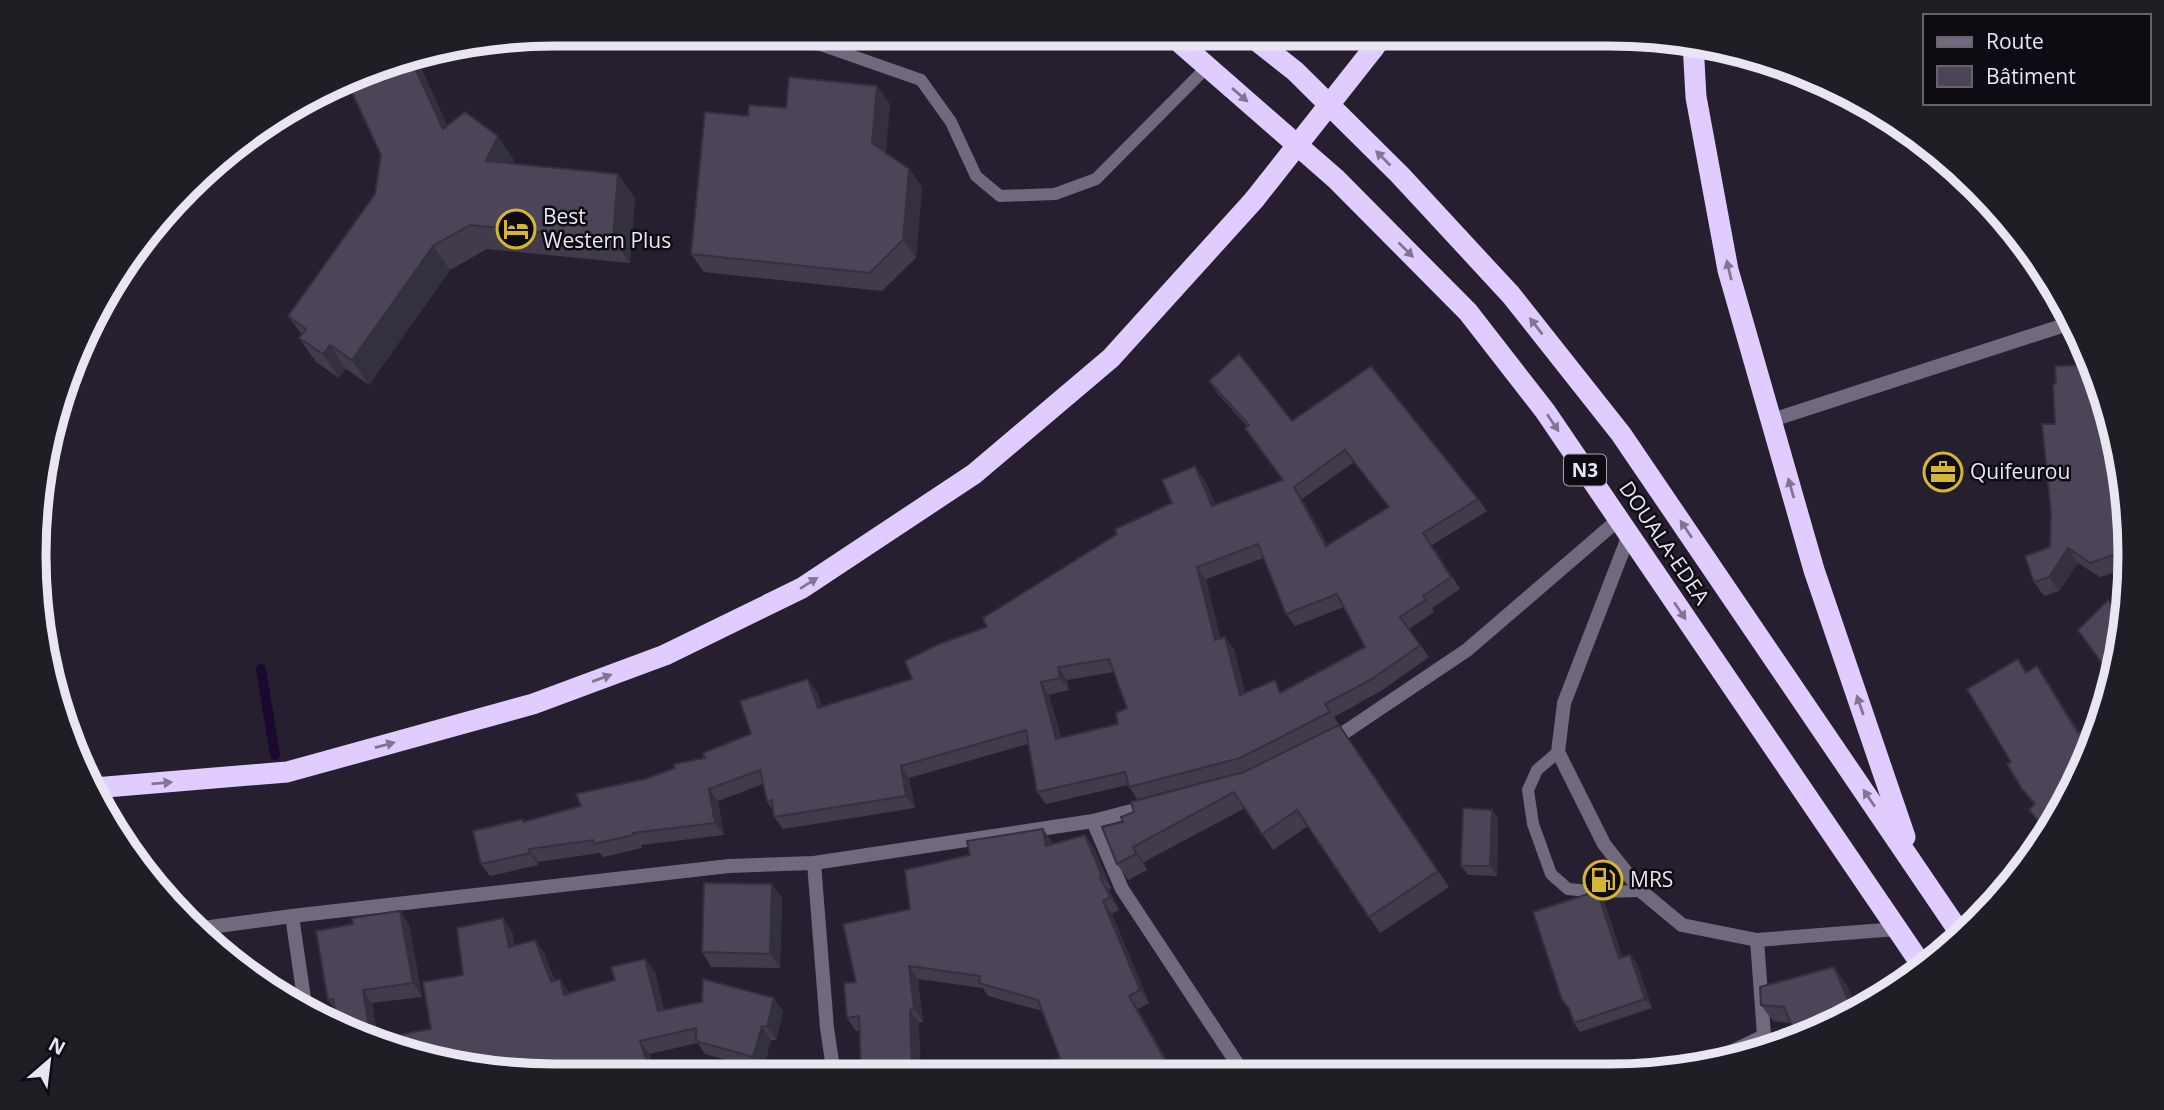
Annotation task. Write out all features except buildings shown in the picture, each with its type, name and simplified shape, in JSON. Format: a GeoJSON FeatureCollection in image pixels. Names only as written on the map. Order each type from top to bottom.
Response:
{"type":"FeatureCollection","features":[{"type":"Feature","properties":{"kind":"highway","name":"DOUALA-EDEA"},"geometry":{"type":"LineString","coordinates":[[1183,46],[1336,179],[1468,312],[1545,411],[1918,960]]}},
{"type":"Feature","properties":{"kind":"highway","name":"DOUALA-EDEA"},"geometry":{"type":"LineString","coordinates":[[1263,46],[1295,71],[1400,175],[1511,295],[1621,433],[1956,927]]}},
{"type":"Feature","properties":{"kind":"highway"},"geometry":{"type":"LineString","coordinates":[[102,787],[287,772],[533,704],[665,655],[802,588],[974,474],[1111,358],[1254,200],[1376,46]]}},
{"type":"Feature","properties":{"kind":"highway"},"geometry":{"type":"LineString","coordinates":[[1694,53],[1696,97],[1728,270],[1814,570],[1913,863]]}},
{"type":"Feature","properties":{"kind":"street"},"geometry":{"type":"LineString","coordinates":[[1772,420],[2064,326]]}},
{"type":"Feature","properties":{"kind":"street"},"geometry":{"type":"LineString","coordinates":[[1319,745],[1342,734],[1467,650],[1623,528]]}},
{"type":"Feature","properties":{"kind":"street"},"geometry":{"type":"LineString","coordinates":[[1623,528],[1564,703],[1558,752],[1604,845],[1641,891],[1682,925],[1757,940],[1897,929]]}},
{"type":"Feature","properties":{"kind":"street"},"geometry":{"type":"LineString","coordinates":[[208,927],[729,866],[814,863],[1093,821],[1159,804]]}},
{"type":"Feature","properties":{"kind":"street"},"geometry":{"type":"LineString","coordinates":[[1093,821],[1122,888],[1238,1064]]}},
{"type":"Feature","properties":{"kind":"street"},"geometry":{"type":"LineString","coordinates":[[814,863],[832,1064]]}},
{"type":"Feature","properties":{"kind":"street"},"geometry":{"type":"LineString","coordinates":[[292,916],[304,998]]}},
{"type":"Feature","properties":{"kind":"street"},"geometry":{"type":"LineString","coordinates":[[1757,940],[1765,1040]]}},
{"type":"Feature","properties":{"kind":"lane"},"geometry":{"type":"LineString","coordinates":[[824,46],[921,80],[951,122],[976,176],[1000,196],[1055,194],[1096,179],[1200,59]]}},
{"type":"Feature","properties":{"kind":"lane"},"geometry":{"type":"LineString","coordinates":[[1558,752],[1537,770],[1528,790],[1533,824],[1551,873],[1568,889],[1598,892],[1641,891]]}},
{"type":"Feature","properties":{"kind":"waterway"},"geometry":{"type":"LineString","coordinates":[[261,669],[275,755]]}},
{"type":"Feature","properties":{"kind":"place","name":"Best Western Plus"},"geometry":{"type":"Point","coordinates":[516,229]}},
{"type":"Feature","properties":{"kind":"place","name":"Quifeurou"},"geometry":{"type":"Point","coordinates":[1943,472]}},
{"type":"Feature","properties":{"kind":"place","name":"MRS"},"geometry":{"type":"Point","coordinates":[1603,880]}}]}
